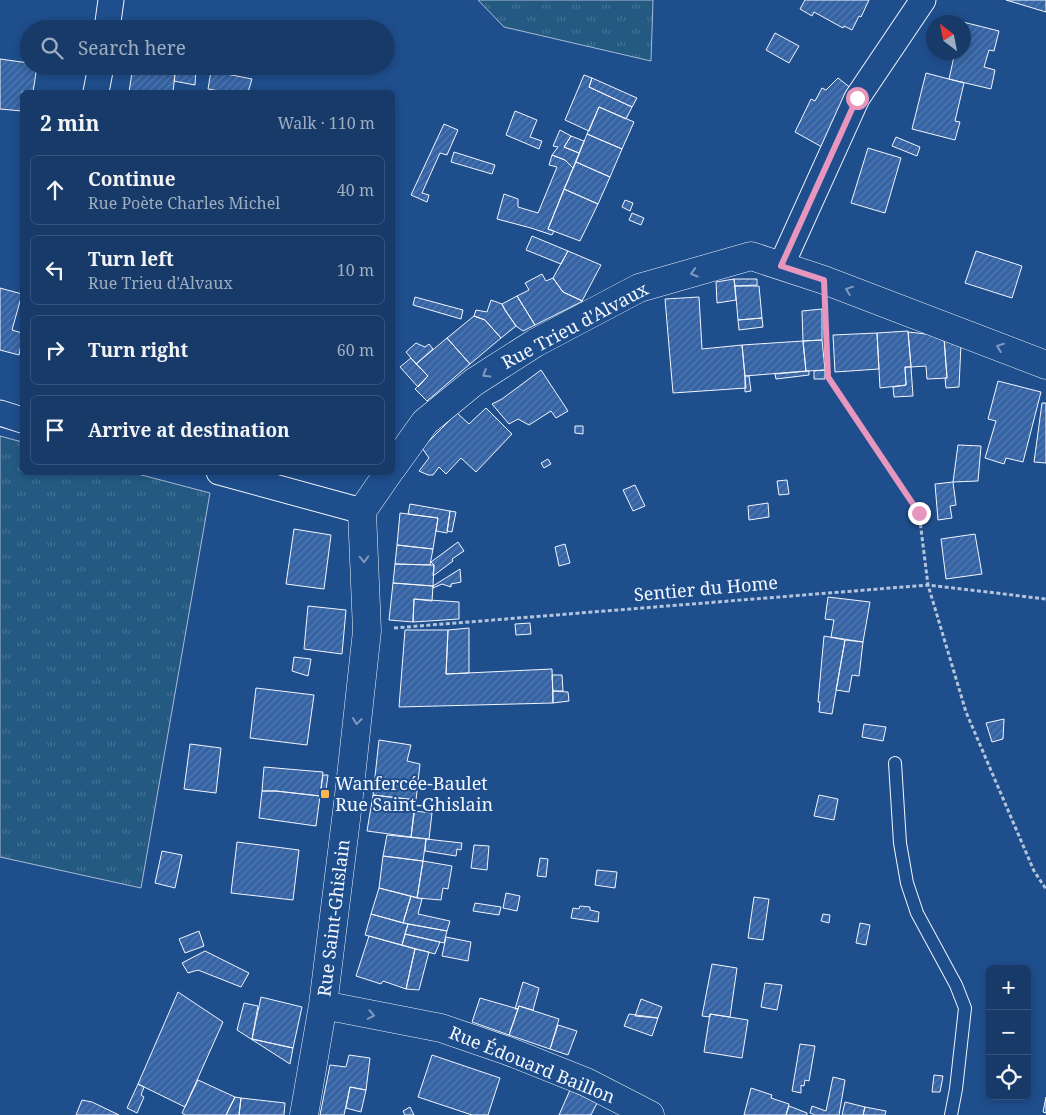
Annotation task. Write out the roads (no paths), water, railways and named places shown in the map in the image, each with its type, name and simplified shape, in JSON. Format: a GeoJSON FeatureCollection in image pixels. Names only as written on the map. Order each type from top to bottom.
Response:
{"type":"FeatureCollection","features":[{"type":"Feature","properties":{"kind":"main road","name":"Rue Trieu d'Alvaux"},"geometry":{"type":"LineString","coordinates":[[395,464],[425,422],[474,382],[535,343],[639,288],[751,256],[824,280],[1046,365]]}},
{"type":"Feature","properties":{"kind":"main road"},"geometry":{"type":"LineString","coordinates":[[362,511],[387,475]]}},
{"type":"Feature","properties":{"kind":"main road","name":"Rue Saint-Ghislain"},"geometry":{"type":"LineString","coordinates":[[304,1115],[323,1005],[367,630],[362,511]]}},
{"type":"Feature","properties":{"kind":"main road","name":"Rue Édouard Baillon"},"geometry":{"type":"LineString","coordinates":[[323,1005],[441,1028],[586,1082],[650,1115]]}},
{"type":"Feature","properties":{"kind":"street"},"geometry":{"type":"LineString","coordinates":[[108,20],[111,0]]}},
{"type":"Feature","properties":{"kind":"street"},"geometry":{"type":"LineString","coordinates":[[781,266],[857,98],[923,0]]}},
{"type":"Feature","properties":{"kind":"street"},"geometry":{"type":"LineString","coordinates":[[96,90],[99,75]]}},
{"type":"Feature","properties":{"kind":"street"},"geometry":{"type":"LineString","coordinates":[[0,413],[20,419]]}},
{"type":"Feature","properties":{"kind":"street"},"geometry":{"type":"LineString","coordinates":[[230,475],[362,511]]}},
{"type":"Feature","properties":{"kind":"lane"},"geometry":{"type":"LineString","coordinates":[[895,763],[900,843],[908,882],[917,913],[956,985],[964,1008],[951,1115]]}},
{"type":"Feature","properties":{"kind":"place","name":"Wanfercée-Baulet Rue Saint-Ghislain"},"geometry":{"type":"Point","coordinates":[325,794]}}]}
